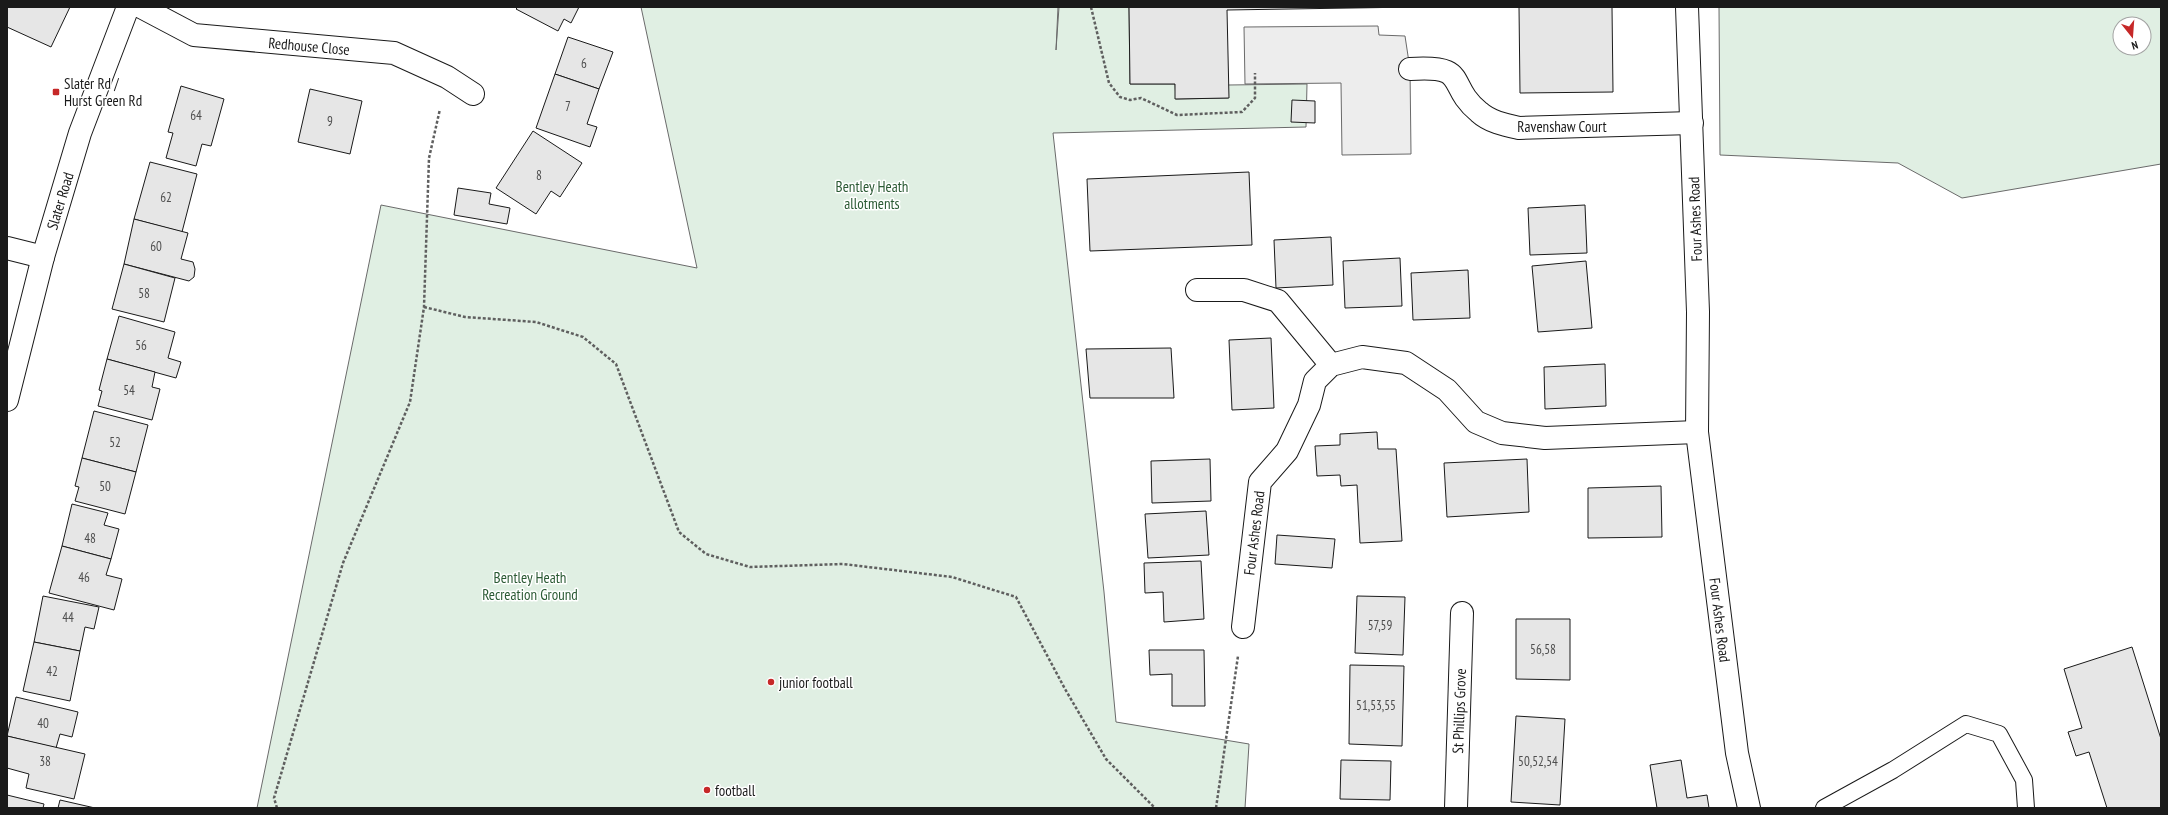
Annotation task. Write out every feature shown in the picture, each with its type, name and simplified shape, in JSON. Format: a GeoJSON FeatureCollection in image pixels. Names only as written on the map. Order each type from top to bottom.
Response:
{"type":"FeatureCollection","features":[{"type":"Feature","properties":{"kind":"street","name":"Slater Road"},"geometry":{"type":"LineString","coordinates":[[7,400],[43,257],[80,133],[128,7]]}},
{"type":"Feature","properties":{"kind":"street","name":"Redhouse Close"},"geometry":{"type":"LineString","coordinates":[[141,7],[194,35],[394,53],[447,77],[474,94]]}},
{"type":"Feature","properties":{"kind":"street","name":"Four Ashes Road"},"geometry":{"type":"LineString","coordinates":[[1687,7],[1698,312],[1697,432],[1737,753],[1749,808]]}},
{"type":"Feature","properties":{"kind":"street","name":"Ravenshaw Court"},"geometry":{"type":"LineString","coordinates":[[1410,69],[1436,68],[1445,70],[1457,81],[1477,111],[1492,121],[1519,128],[1692,123]]}},
{"type":"Feature","properties":{"kind":"street"},"geometry":{"type":"LineString","coordinates":[[7,248],[43,257]]}},
{"type":"Feature","properties":{"kind":"street"},"geometry":{"type":"LineString","coordinates":[[1197,290],[1244,290],[1278,301],[1331,366]]}},
{"type":"Feature","properties":{"kind":"street","name":"Four Ashes Road"},"geometry":{"type":"LineString","coordinates":[[1243,628],[1260,482],[1287,451],[1309,405],[1315,381],[1331,366],[1362,357],[1406,363],[1447,390],[1476,422],[1502,433],[1545,438],[1697,432]]}},
{"type":"Feature","properties":{"kind":"street","name":"St Phillips Grove"},"geometry":{"type":"LineString","coordinates":[[1456,808],[1462,613]]}},
{"type":"Feature","properties":{"kind":"lane"},"geometry":{"type":"LineString","coordinates":[[1824,808],[1893,770],[1966,724],[1999,734],[2024,780],[2026,808]]}},
{"type":"Feature","properties":{"kind":"path"},"geometry":{"type":"LineString","coordinates":[[1091,7],[1109,83],[1120,97],[1130,100],[1141,98],[1177,115],[1242,112],[1255,98],[1255,73]]}},
{"type":"Feature","properties":{"kind":"path"},"geometry":{"type":"LineString","coordinates":[[277,808],[274,798],[343,563],[410,402],[424,307],[429,158],[447,77]]}},
{"type":"Feature","properties":{"kind":"path"},"geometry":{"type":"LineString","coordinates":[[424,307],[465,317],[536,322],[583,337],[616,364],[679,532],[706,554],[750,567],[843,564],[952,577],[1016,597],[1065,689],[1106,759],[1155,808]]}},
{"type":"Feature","properties":{"kind":"path"},"geometry":{"type":"LineString","coordinates":[[1216,808],[1243,628]]}},
{"type":"Feature","properties":{"kind":"green space","name":"Bentley Heath Recreation Ground"},"geometry":{"type":"Polygon","coordinates":[[[641,7],[1058,7],[1056,50],[1059,7],[1129,7],[1130,84],[1175,84],[1176,99],[1228,98],[1228,85],[1307,84],[1306,127],[1053,133],[1104,592],[1116,722],[1249,744],[1245,808],[257,808],[381,205],[697,268],[641,7]]]}},
{"type":"Feature","properties":{"kind":"green space"},"geometry":{"type":"Polygon","coordinates":[[[1719,7],[2161,7],[2161,164],[1962,198],[1898,163],[1720,155],[1719,7]]]}},
{"type":"Feature","properties":{"kind":"shaded area"},"geometry":{"type":"Polygon","coordinates":[[[1378,26],[1379,35],[1405,36],[1410,69],[1411,154],[1342,155],[1341,83],[1245,84],[1244,27],[1378,26]]]}},
{"type":"Feature","properties":{"kind":"building"},"geometry":{"type":"Polygon","coordinates":[[[7,7],[70,7],[51,47],[7,27],[7,7]]]}},
{"type":"Feature","properties":{"kind":"building"},"geometry":{"type":"Polygon","coordinates":[[[518,7],[579,7],[571,23],[564,19],[558,31],[516,9],[518,7]]]}},
{"type":"Feature","properties":{"kind":"building"},"geometry":{"type":"Polygon","coordinates":[[[1129,7],[1414,7],[1227,10],[1229,98],[1175,99],[1175,84],[1130,84],[1129,7]]]}},
{"type":"Feature","properties":{"kind":"building"},"geometry":{"type":"Polygon","coordinates":[[[1519,7],[1612,7],[1613,92],[1520,93],[1519,7]]]}},
{"type":"Feature","properties":{"kind":"building"},"geometry":{"type":"Polygon","coordinates":[[[568,37],[613,52],[599,89],[555,74],[568,37]]]}},
{"type":"Feature","properties":{"kind":"building"},"geometry":{"type":"Polygon","coordinates":[[[555,74],[599,89],[587,124],[597,127],[590,147],[536,128],[555,74]]]}},
{"type":"Feature","properties":{"kind":"building"},"geometry":{"type":"Polygon","coordinates":[[[181,86],[224,99],[211,146],[202,144],[196,166],[166,158],[173,133],[168,132],[181,86]]]}},
{"type":"Feature","properties":{"kind":"building"},"geometry":{"type":"Polygon","coordinates":[[[310,89],[362,101],[350,154],[298,142],[310,89]]]}},
{"type":"Feature","properties":{"kind":"building"},"geometry":{"type":"Polygon","coordinates":[[[1292,100],[1315,101],[1315,123],[1291,122],[1292,100]]]}},
{"type":"Feature","properties":{"kind":"building"},"geometry":{"type":"Polygon","coordinates":[[[533,131],[582,163],[560,197],[551,191],[536,214],[496,188],[533,131]]]}},
{"type":"Feature","properties":{"kind":"building"},"geometry":{"type":"Polygon","coordinates":[[[150,162],[197,174],[182,232],[134,219],[150,162]]]}},
{"type":"Feature","properties":{"kind":"building"},"geometry":{"type":"Polygon","coordinates":[[[1249,172],[1252,245],[1090,251],[1087,179],[1249,172]]]}},
{"type":"Feature","properties":{"kind":"building"},"geometry":{"type":"Polygon","coordinates":[[[458,188],[491,193],[489,204],[510,208],[507,224],[454,215],[458,188]]]}},
{"type":"Feature","properties":{"kind":"building"},"geometry":{"type":"Polygon","coordinates":[[[1585,205],[1587,253],[1530,255],[1528,208],[1585,205]]]}},
{"type":"Feature","properties":{"kind":"building"},"geometry":{"type":"Polygon","coordinates":[[[134,219],[188,233],[181,259],[193,262],[195,269],[194,277],[189,281],[124,264],[134,219]]]}},
{"type":"Feature","properties":{"kind":"building"},"geometry":{"type":"Polygon","coordinates":[[[1331,237],[1333,285],[1276,288],[1274,240],[1331,237]]]}},
{"type":"Feature","properties":{"kind":"building"},"geometry":{"type":"Polygon","coordinates":[[[1400,258],[1402,306],[1345,308],[1343,261],[1400,258]]]}},
{"type":"Feature","properties":{"kind":"building"},"geometry":{"type":"Polygon","coordinates":[[[1586,261],[1592,328],[1538,332],[1532,266],[1586,261]]]}},
{"type":"Feature","properties":{"kind":"building"},"geometry":{"type":"Polygon","coordinates":[[[124,264],[175,278],[164,322],[112,309],[124,264]]]}},
{"type":"Feature","properties":{"kind":"building"},"geometry":{"type":"Polygon","coordinates":[[[1468,270],[1470,318],[1413,320],[1411,273],[1468,270]]]}},
{"type":"Feature","properties":{"kind":"building"},"geometry":{"type":"Polygon","coordinates":[[[119,316],[175,332],[168,358],[181,362],[176,378],[107,359],[119,316]]]}},
{"type":"Feature","properties":{"kind":"building"},"geometry":{"type":"Polygon","coordinates":[[[1271,338],[1274,408],[1232,410],[1229,340],[1271,338]]]}},
{"type":"Feature","properties":{"kind":"building"},"geometry":{"type":"Polygon","coordinates":[[[1171,348],[1174,398],[1090,398],[1086,349],[1171,348]]]}},
{"type":"Feature","properties":{"kind":"building"},"geometry":{"type":"Polygon","coordinates":[[[107,359],[155,372],[152,387],[160,389],[152,420],[98,406],[102,391],[99,390],[107,359]]]}},
{"type":"Feature","properties":{"kind":"building"},"geometry":{"type":"Polygon","coordinates":[[[1605,364],[1606,406],[1545,409],[1544,367],[1605,364]]]}},
{"type":"Feature","properties":{"kind":"building"},"geometry":{"type":"Polygon","coordinates":[[[94,411],[148,425],[136,472],[82,458],[94,411]]]}},
{"type":"Feature","properties":{"kind":"building"},"geometry":{"type":"Polygon","coordinates":[[[1377,432],[1378,449],[1396,449],[1402,541],[1360,543],[1357,485],[1341,486],[1340,475],[1317,476],[1315,446],[1340,445],[1340,434],[1377,432]]]}},
{"type":"Feature","properties":{"kind":"building"},"geometry":{"type":"Polygon","coordinates":[[[82,458],[136,472],[125,514],[75,501],[79,487],[75,486],[82,458]]]}},
{"type":"Feature","properties":{"kind":"building"},"geometry":{"type":"Polygon","coordinates":[[[1210,459],[1211,501],[1152,503],[1151,461],[1210,459]]]}},
{"type":"Feature","properties":{"kind":"building"},"geometry":{"type":"Polygon","coordinates":[[[1527,459],[1529,512],[1447,517],[1444,463],[1527,459]]]}},
{"type":"Feature","properties":{"kind":"building"},"geometry":{"type":"Polygon","coordinates":[[[1661,486],[1662,537],[1588,538],[1588,488],[1661,486]]]}},
{"type":"Feature","properties":{"kind":"building"},"geometry":{"type":"Polygon","coordinates":[[[72,504],[108,513],[104,525],[119,529],[111,559],[62,546],[72,504]]]}},
{"type":"Feature","properties":{"kind":"building"},"geometry":{"type":"Polygon","coordinates":[[[1206,511],[1209,555],[1148,558],[1145,514],[1206,511]]]}},
{"type":"Feature","properties":{"kind":"building"},"geometry":{"type":"Polygon","coordinates":[[[1277,535],[1335,539],[1332,568],[1275,564],[1277,535]]]}},
{"type":"Feature","properties":{"kind":"building"},"geometry":{"type":"Polygon","coordinates":[[[62,546],[111,559],[106,575],[122,579],[114,610],[49,593],[62,546]]]}},
{"type":"Feature","properties":{"kind":"building"},"geometry":{"type":"Polygon","coordinates":[[[1201,561],[1204,619],[1164,622],[1163,592],[1145,593],[1144,563],[1201,561]]]}},
{"type":"Feature","properties":{"kind":"building"},"geometry":{"type":"Polygon","coordinates":[[[43,596],[99,607],[94,629],[85,627],[80,651],[34,642],[43,596]]]}},
{"type":"Feature","properties":{"kind":"building"},"geometry":{"type":"Polygon","coordinates":[[[1357,596],[1405,597],[1403,655],[1355,653],[1357,596]]]}},
{"type":"Feature","properties":{"kind":"building"},"geometry":{"type":"Polygon","coordinates":[[[1516,619],[1570,619],[1570,680],[1516,679],[1516,619]]]}},
{"type":"Feature","properties":{"kind":"building"},"geometry":{"type":"Polygon","coordinates":[[[34,642],[80,651],[70,701],[23,691],[34,642]]]}},
{"type":"Feature","properties":{"kind":"building"},"geometry":{"type":"Polygon","coordinates":[[[2132,647],[2161,739],[2161,808],[2107,808],[2089,752],[2076,756],[2068,732],[2082,728],[2064,669],[2132,647]]]}},
{"type":"Feature","properties":{"kind":"building"},"geometry":{"type":"Polygon","coordinates":[[[1149,650],[1204,650],[1205,706],[1172,706],[1172,674],[1150,675],[1149,650]]]}},
{"type":"Feature","properties":{"kind":"building"},"geometry":{"type":"Polygon","coordinates":[[[1350,665],[1404,666],[1402,746],[1349,744],[1350,665]]]}},
{"type":"Feature","properties":{"kind":"building"},"geometry":{"type":"Polygon","coordinates":[[[16,697],[78,712],[72,737],[60,734],[56,748],[7,736],[16,697]]]}},
{"type":"Feature","properties":{"kind":"building"},"geometry":{"type":"Polygon","coordinates":[[[1516,716],[1565,719],[1560,805],[1511,802],[1516,716]]]}},
{"type":"Feature","properties":{"kind":"building"},"geometry":{"type":"Polygon","coordinates":[[[7,736],[85,754],[74,799],[26,788],[29,774],[7,768],[7,736]]]}},
{"type":"Feature","properties":{"kind":"building"},"geometry":{"type":"Polygon","coordinates":[[[1341,760],[1391,761],[1390,800],[1340,799],[1341,760]]]}},
{"type":"Feature","properties":{"kind":"building"},"geometry":{"type":"Polygon","coordinates":[[[1681,760],[1687,798],[1707,795],[1709,808],[1657,808],[1650,765],[1681,760]]]}},
{"type":"Feature","properties":{"kind":"building"},"geometry":{"type":"Polygon","coordinates":[[[7,795],[44,804],[43,808],[7,808],[7,795]]]}},
{"type":"Feature","properties":{"kind":"building"},"geometry":{"type":"Polygon","coordinates":[[[60,800],[95,808],[58,808],[60,800]]]}},
{"type":"Feature","properties":{"kind":"place","name":"Slater Rd / Hurst Green Rd"},"geometry":{"type":"Point","coordinates":[56,92]}},
{"type":"Feature","properties":{"kind":"place","name":"junior football"},"geometry":{"type":"Point","coordinates":[771,682]}},
{"type":"Feature","properties":{"kind":"place","name":"football"},"geometry":{"type":"Point","coordinates":[707,790]}},
{"type":"Feature","properties":{"kind":"park label","name":"Bentley Heath allotments"},"geometry":{"type":"Point","coordinates":[872,194]}}]}
